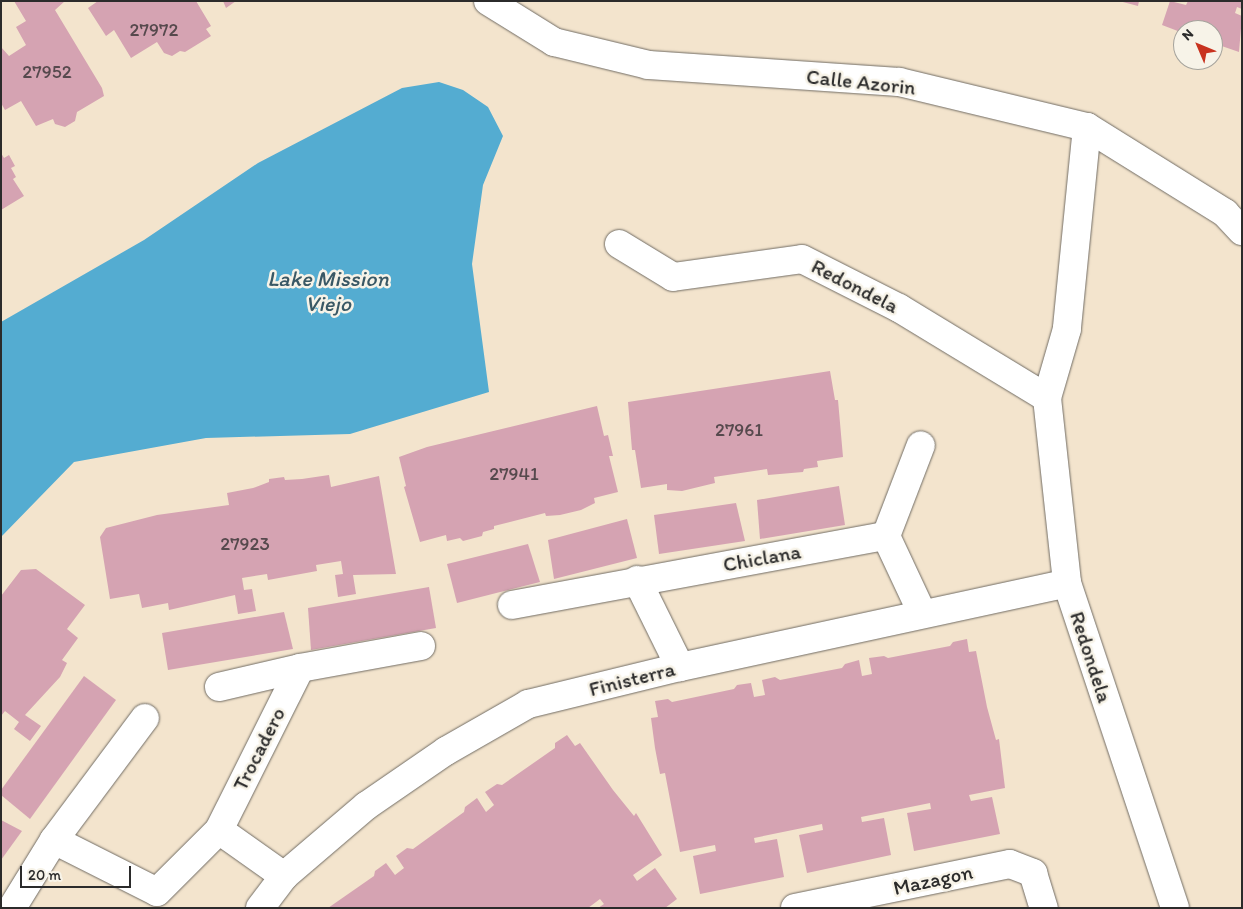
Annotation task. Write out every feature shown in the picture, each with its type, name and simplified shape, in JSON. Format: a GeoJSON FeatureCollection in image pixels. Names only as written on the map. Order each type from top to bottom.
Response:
{"type":"FeatureCollection","features":[{"type":"Feature","properties":{"kind":"street","name":"Calle Azorin"},"geometry":{"type":"LineString","coordinates":[[488,1],[554,42],[648,65],[899,82],[1087,127],[1225,212],[1242,230]]}},
{"type":"Feature","properties":{"kind":"street","name":"Redondela"},"geometry":{"type":"LineString","coordinates":[[1087,127],[1067,329],[1047,398],[1067,583],[1174,908]]}},
{"type":"Feature","properties":{"kind":"street","name":"Redondela"},"geometry":{"type":"LineString","coordinates":[[619,244],[673,277],[802,259],[899,308],[1047,398]]}},
{"type":"Feature","properties":{"kind":"street"},"geometry":{"type":"LineString","coordinates":[[921,445],[886,536],[922,613]]}},
{"type":"Feature","properties":{"kind":"street","name":"Chiclana"},"geometry":{"type":"LineString","coordinates":[[512,605],[637,580],[886,536]]}},
{"type":"Feature","properties":{"kind":"street"},"geometry":{"type":"LineString","coordinates":[[637,580],[680,667]]}},
{"type":"Feature","properties":{"kind":"street","name":"Finisterra"},"geometry":{"type":"LineString","coordinates":[[260,908],[284,876],[366,806],[446,750],[528,704],[680,667],[1067,583]]}},
{"type":"Feature","properties":{"kind":"street","name":"Trocadero"},"geometry":{"type":"LineString","coordinates":[[220,687],[300,668],[422,646]]}},
{"type":"Feature","properties":{"kind":"street","name":"Trocadero"},"geometry":{"type":"LineString","coordinates":[[54,840],[156,892],[219,830],[300,668]]}},
{"type":"Feature","properties":{"kind":"street"},"geometry":{"type":"LineString","coordinates":[[12,908],[54,840],[145,718]]}},
{"type":"Feature","properties":{"kind":"street"},"geometry":{"type":"LineString","coordinates":[[219,830],[284,876]]}},
{"type":"Feature","properties":{"kind":"street","name":"Mazagon"},"geometry":{"type":"LineString","coordinates":[[795,908],[1010,864],[1033,872],[1044,908]]}},
{"type":"Feature","properties":{"kind":"water","name":"Lake Mission Viejo"},"geometry":{"type":"Polygon","coordinates":[[[439,82],[463,90],[488,107],[503,136],[483,185],[472,264],[489,392],[350,434],[206,438],[74,462],[1,537],[1,322],[144,240],[258,163],[402,88],[439,82]]]}},
{"type":"Feature","properties":{"kind":"building"},"geometry":{"type":"Polygon","coordinates":[[[14,1],[65,1],[55,10],[102,88],[104,96],[77,112],[75,121],[65,127],[55,124],[53,119],[36,126],[21,101],[5,110],[1,103],[1,47],[9,56],[26,45],[16,27],[26,21],[14,1]]]}},
{"type":"Feature","properties":{"kind":"building"},"geometry":{"type":"Polygon","coordinates":[[[98,1],[196,1],[211,26],[206,29],[211,36],[185,52],[180,51],[172,56],[164,53],[157,42],[131,58],[114,30],[106,36],[88,8],[98,1]]]}},
{"type":"Feature","properties":{"kind":"building"},"geometry":{"type":"Polygon","coordinates":[[[223,1],[236,1],[226,8],[223,1]]]}},
{"type":"Feature","properties":{"kind":"building"},"geometry":{"type":"Polygon","coordinates":[[[1119,1],[1139,1],[1138,6],[1119,1]]]}},
{"type":"Feature","properties":{"kind":"building"},"geometry":{"type":"Polygon","coordinates":[[[1170,1],[1186,5],[1188,1],[1242,1],[1242,9],[1237,7],[1235,13],[1242,16],[1239,52],[1223,46],[1223,20],[1173,20],[1173,29],[1162,25],[1170,1]]]}},
{"type":"Feature","properties":{"kind":"building"},"geometry":{"type":"Polygon","coordinates":[[[1,153],[4,158],[9,155],[15,166],[11,168],[16,177],[13,179],[24,196],[1,210],[1,153]]]}},
{"type":"Feature","properties":{"kind":"building"},"geometry":{"type":"Polygon","coordinates":[[[830,371],[835,400],[838,400],[843,457],[817,461],[818,467],[804,469],[803,472],[768,475],[767,469],[714,477],[715,483],[682,491],[667,490],[667,484],[641,488],[635,450],[632,450],[628,402],[830,371]]]}},
{"type":"Feature","properties":{"kind":"building"},"geometry":{"type":"Polygon","coordinates":[[[597,406],[604,436],[608,435],[613,456],[609,456],[618,492],[594,498],[595,503],[581,510],[560,515],[546,516],[545,513],[494,526],[494,529],[483,532],[482,536],[463,541],[460,538],[447,541],[446,535],[420,542],[404,487],[406,486],[399,457],[427,447],[597,406]]]}},
{"type":"Feature","properties":{"kind":"building"},"geometry":{"type":"Polygon","coordinates":[[[329,475],[331,487],[379,476],[396,574],[353,575],[356,594],[338,597],[335,575],[343,574],[341,561],[316,565],[317,571],[268,580],[267,574],[242,578],[244,590],[252,589],[256,611],[238,614],[235,595],[169,610],[168,603],[142,608],[139,594],[110,599],[100,537],[106,528],[157,515],[229,505],[227,493],[253,488],[269,482],[269,479],[284,477],[285,480],[302,479],[329,475]]]}},
{"type":"Feature","properties":{"kind":"building"},"geometry":{"type":"Polygon","coordinates":[[[839,486],[845,525],[760,539],[757,500],[839,486]]]}},
{"type":"Feature","properties":{"kind":"building"},"geometry":{"type":"Polygon","coordinates":[[[736,503],[745,541],[659,554],[654,515],[736,503]]]}},
{"type":"Feature","properties":{"kind":"building"},"geometry":{"type":"Polygon","coordinates":[[[627,519],[637,558],[554,579],[548,540],[627,519]]]}},
{"type":"Feature","properties":{"kind":"building"},"geometry":{"type":"Polygon","coordinates":[[[528,544],[540,582],[457,603],[447,564],[528,544]]]}},
{"type":"Feature","properties":{"kind":"building"},"geometry":{"type":"Polygon","coordinates":[[[36,569],[85,605],[67,629],[78,638],[62,660],[67,663],[60,677],[25,715],[41,726],[30,741],[14,729],[19,722],[5,711],[1,716],[1,596],[21,570],[36,569]]]}},
{"type":"Feature","properties":{"kind":"building"},"geometry":{"type":"Polygon","coordinates":[[[429,587],[436,628],[311,650],[308,608],[429,587]]]}},
{"type":"Feature","properties":{"kind":"building"},"geometry":{"type":"Polygon","coordinates":[[[284,612],[293,649],[168,670],[162,633],[284,612]]]}},
{"type":"Feature","properties":{"kind":"building"},"geometry":{"type":"Polygon","coordinates":[[[967,639],[969,652],[976,651],[987,707],[996,740],[999,739],[1005,788],[969,795],[971,801],[992,797],[1000,834],[914,851],[907,813],[931,809],[930,803],[861,817],[862,822],[884,818],[891,855],[807,873],[799,835],[823,830],[822,824],[754,838],[755,843],[777,839],[784,877],[700,894],[693,856],[716,851],[715,845],[680,852],[665,773],[660,774],[655,748],[651,718],[658,717],[655,701],[668,699],[672,702],[734,689],[737,685],[751,683],[754,697],[765,695],[762,680],[775,677],[780,680],[842,668],[845,664],[859,660],[862,676],[872,674],[869,658],[884,656],[888,658],[950,646],[953,642],[967,639]]]}},
{"type":"Feature","properties":{"kind":"building"},"geometry":{"type":"Polygon","coordinates":[[[84,676],[116,700],[30,819],[1,795],[1,790],[84,676]]]}},
{"type":"Feature","properties":{"kind":"building"},"geometry":{"type":"Polygon","coordinates":[[[567,735],[575,746],[580,743],[634,816],[636,813],[662,855],[633,875],[637,881],[655,868],[677,899],[665,908],[598,908],[604,904],[600,899],[588,908],[328,908],[374,876],[375,871],[386,863],[395,875],[404,868],[396,856],[407,848],[413,849],[464,812],[465,807],[477,798],[486,812],[494,805],[485,792],[497,784],[502,785],[555,748],[555,743],[567,735]]]}},
{"type":"Feature","properties":{"kind":"building"},"geometry":{"type":"Polygon","coordinates":[[[1,820],[22,831],[1,860],[1,820]]]}}]}
